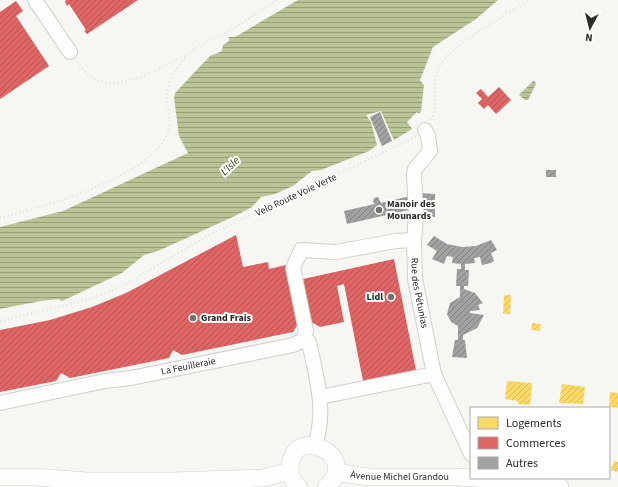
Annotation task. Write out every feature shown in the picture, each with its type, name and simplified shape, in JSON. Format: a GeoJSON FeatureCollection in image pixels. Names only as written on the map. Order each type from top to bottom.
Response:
{"type":"FeatureCollection","features":[{"type":"Feature","properties":{"kind":"main road"},"geometry":{"type":"LineString","coordinates":[[299,487],[293,481],[290,471],[290,465],[294,454],[303,447],[315,445],[329,451],[336,465],[336,472],[333,479],[326,487]]}},
{"type":"Feature","properties":{"kind":"main road"},"geometry":{"type":"LineString","coordinates":[[0,477],[35,477],[86,481],[173,484],[263,478],[290,471]]}},
{"type":"Feature","properties":{"kind":"main road","name":"Avenue Michel Grandou"},"geometry":{"type":"LineString","coordinates":[[336,472],[368,478],[470,478]]}},
{"type":"Feature","properties":{"kind":"main road","name":"Avenue Michel Grandou"},"geometry":{"type":"LineString","coordinates":[[483,479],[560,487]]}},
{"type":"Feature","properties":{"kind":"main road"},"geometry":{"type":"LineString","coordinates":[[19,487],[86,481]]}},
{"type":"Feature","properties":{"kind":"street"},"geometry":{"type":"LineString","coordinates":[[35,0],[70,52]]}},
{"type":"Feature","properties":{"kind":"street","name":"Rue des Pétunias"},"geometry":{"type":"LineString","coordinates":[[425,130],[428,135],[430,151],[415,169],[414,174],[416,215],[414,240],[415,279],[434,374],[470,452]]}},
{"type":"Feature","properties":{"kind":"street"},"geometry":{"type":"LineString","coordinates":[[315,445],[320,424],[320,397],[309,342],[304,338],[306,331],[293,268],[301,250],[336,252],[396,241],[414,240]]}},
{"type":"Feature","properties":{"kind":"street","name":"La Feuilleraie"},"geometry":{"type":"LineString","coordinates":[[0,403],[292,345],[304,338]]}},
{"type":"Feature","properties":{"kind":"street"},"geometry":{"type":"LineString","coordinates":[[320,397],[434,374]]}},
{"type":"Feature","properties":{"kind":"path"},"geometry":{"type":"LineString","coordinates":[[0,218],[66,199],[94,188],[148,158],[158,149],[166,138],[170,127],[167,98],[170,82],[176,69],[189,54],[203,43],[229,31],[277,0]]}},
{"type":"Feature","properties":{"kind":"path","name":"Velo Route Voie Verte"},"geometry":{"type":"LineString","coordinates":[[0,321],[87,300],[121,287],[209,235],[407,143],[425,130],[433,115],[436,74],[442,62],[465,42],[530,0]]}},
{"type":"Feature","properties":{"kind":"path"},"geometry":{"type":"LineString","coordinates":[[70,52],[84,73],[98,81],[115,84],[136,79],[189,54]]}},
{"type":"Feature","properties":{"kind":"water","name":"L'Isle"},"geometry":{"type":"Polygon","coordinates":[[[298,0],[498,0],[476,19],[433,47],[420,80],[424,85],[421,111],[419,114],[417,112],[407,122],[412,129],[394,140],[381,111],[366,115],[371,122],[377,145],[369,151],[321,170],[312,171],[293,186],[275,194],[261,197],[252,207],[235,216],[158,251],[144,255],[122,273],[62,301],[58,299],[41,301],[0,309],[0,227],[63,211],[188,153],[179,136],[174,98],[175,93],[210,56],[222,51],[223,45],[229,41],[229,37],[235,37],[298,0]]]}},
{"type":"Feature","properties":{"kind":"water"},"geometry":{"type":"Polygon","coordinates":[[[534,80],[536,84],[528,100],[525,100],[519,95],[534,80]]]}},
{"type":"Feature","properties":{"kind":"building: Logements"},"geometry":{"type":"Polygon","coordinates":[[[504,295],[511,295],[510,314],[503,314],[504,295]]]}},
{"type":"Feature","properties":{"kind":"building: Logements"},"geometry":{"type":"Polygon","coordinates":[[[532,323],[541,324],[540,331],[531,330],[532,323]]]}},
{"type":"Feature","properties":{"kind":"building: Logements"},"geometry":{"type":"Polygon","coordinates":[[[507,381],[532,383],[530,405],[518,404],[518,401],[505,399],[507,381]]]}},
{"type":"Feature","properties":{"kind":"building: Logements"},"geometry":{"type":"Polygon","coordinates":[[[562,384],[585,387],[583,404],[559,403],[562,384]]]}},
{"type":"Feature","properties":{"kind":"building: Logements"},"geometry":{"type":"Polygon","coordinates":[[[610,392],[618,393],[618,408],[609,407],[610,392]]]}},
{"type":"Feature","properties":{"kind":"building: Logements"},"geometry":{"type":"Polygon","coordinates":[[[614,461],[618,462],[618,472],[611,470],[614,461]]]}},
{"type":"Feature","properties":{"kind":"building: Commerces"},"geometry":{"type":"Polygon","coordinates":[[[66,0],[138,0],[87,34],[84,31],[86,30],[69,4],[67,6],[65,2],[66,0]]]}},
{"type":"Feature","properties":{"kind":"building: Commerces"},"geometry":{"type":"Polygon","coordinates":[[[16,1],[23,11],[16,16],[49,66],[0,99],[0,12],[16,1]]]}},
{"type":"Feature","properties":{"kind":"building: Commerces"},"geometry":{"type":"Polygon","coordinates":[[[499,87],[511,100],[496,114],[488,105],[484,109],[478,103],[482,99],[476,93],[481,89],[488,97],[499,87]]]}},
{"type":"Feature","properties":{"kind":"building: Commerces"},"geometry":{"type":"Polygon","coordinates":[[[236,235],[243,267],[268,262],[269,269],[286,265],[298,324],[293,332],[182,355],[173,350],[169,358],[70,378],[61,373],[56,381],[0,392],[0,330],[50,320],[92,307],[126,293],[236,235]]]}},
{"type":"Feature","properties":{"kind":"building: Commerces"},"geometry":{"type":"Polygon","coordinates":[[[394,259],[416,370],[363,381],[344,284],[337,286],[344,322],[320,327],[311,322],[303,279],[394,259]]]}},
{"type":"Feature","properties":{"kind":"building: Autres"},"geometry":{"type":"Polygon","coordinates":[[[380,112],[392,141],[382,146],[370,117],[380,112]]]}},
{"type":"Feature","properties":{"kind":"building: Autres"},"geometry":{"type":"Polygon","coordinates":[[[546,170],[556,170],[556,177],[546,177],[546,170]]]}},
{"type":"Feature","properties":{"kind":"building: Autres"},"geometry":{"type":"Polygon","coordinates":[[[420,193],[435,194],[435,217],[420,216],[420,193]]]}},
{"type":"Feature","properties":{"kind":"building: Autres","name":"Manoir des Mounards"},"geometry":{"type":"Polygon","coordinates":[[[410,196],[413,209],[347,224],[344,211],[375,204],[373,202],[374,198],[378,197],[381,203],[410,196]]]}},
{"type":"Feature","properties":{"kind":"building: Autres"},"geometry":{"type":"Polygon","coordinates":[[[434,236],[447,244],[462,247],[476,246],[491,240],[497,250],[491,253],[494,261],[491,263],[482,265],[480,257],[474,258],[475,263],[465,264],[465,270],[469,270],[468,286],[464,286],[464,289],[475,293],[483,303],[478,305],[480,310],[470,311],[470,313],[484,315],[477,328],[463,335],[467,358],[452,357],[455,340],[458,340],[458,326],[451,322],[447,314],[450,303],[460,297],[460,286],[456,286],[457,269],[461,269],[461,264],[452,263],[453,257],[447,256],[444,264],[432,259],[437,251],[427,245],[434,236]]]}},
{"type":"Feature","properties":{"kind":"place","name":"Manoir des Mounards"},"geometry":{"type":"Point","coordinates":[379,210]}},
{"type":"Feature","properties":{"kind":"place","name":"Lidl"},"geometry":{"type":"Point","coordinates":[391,297]}},
{"type":"Feature","properties":{"kind":"place","name":"Grand Frais"},"geometry":{"type":"Point","coordinates":[193,318]}}]}
